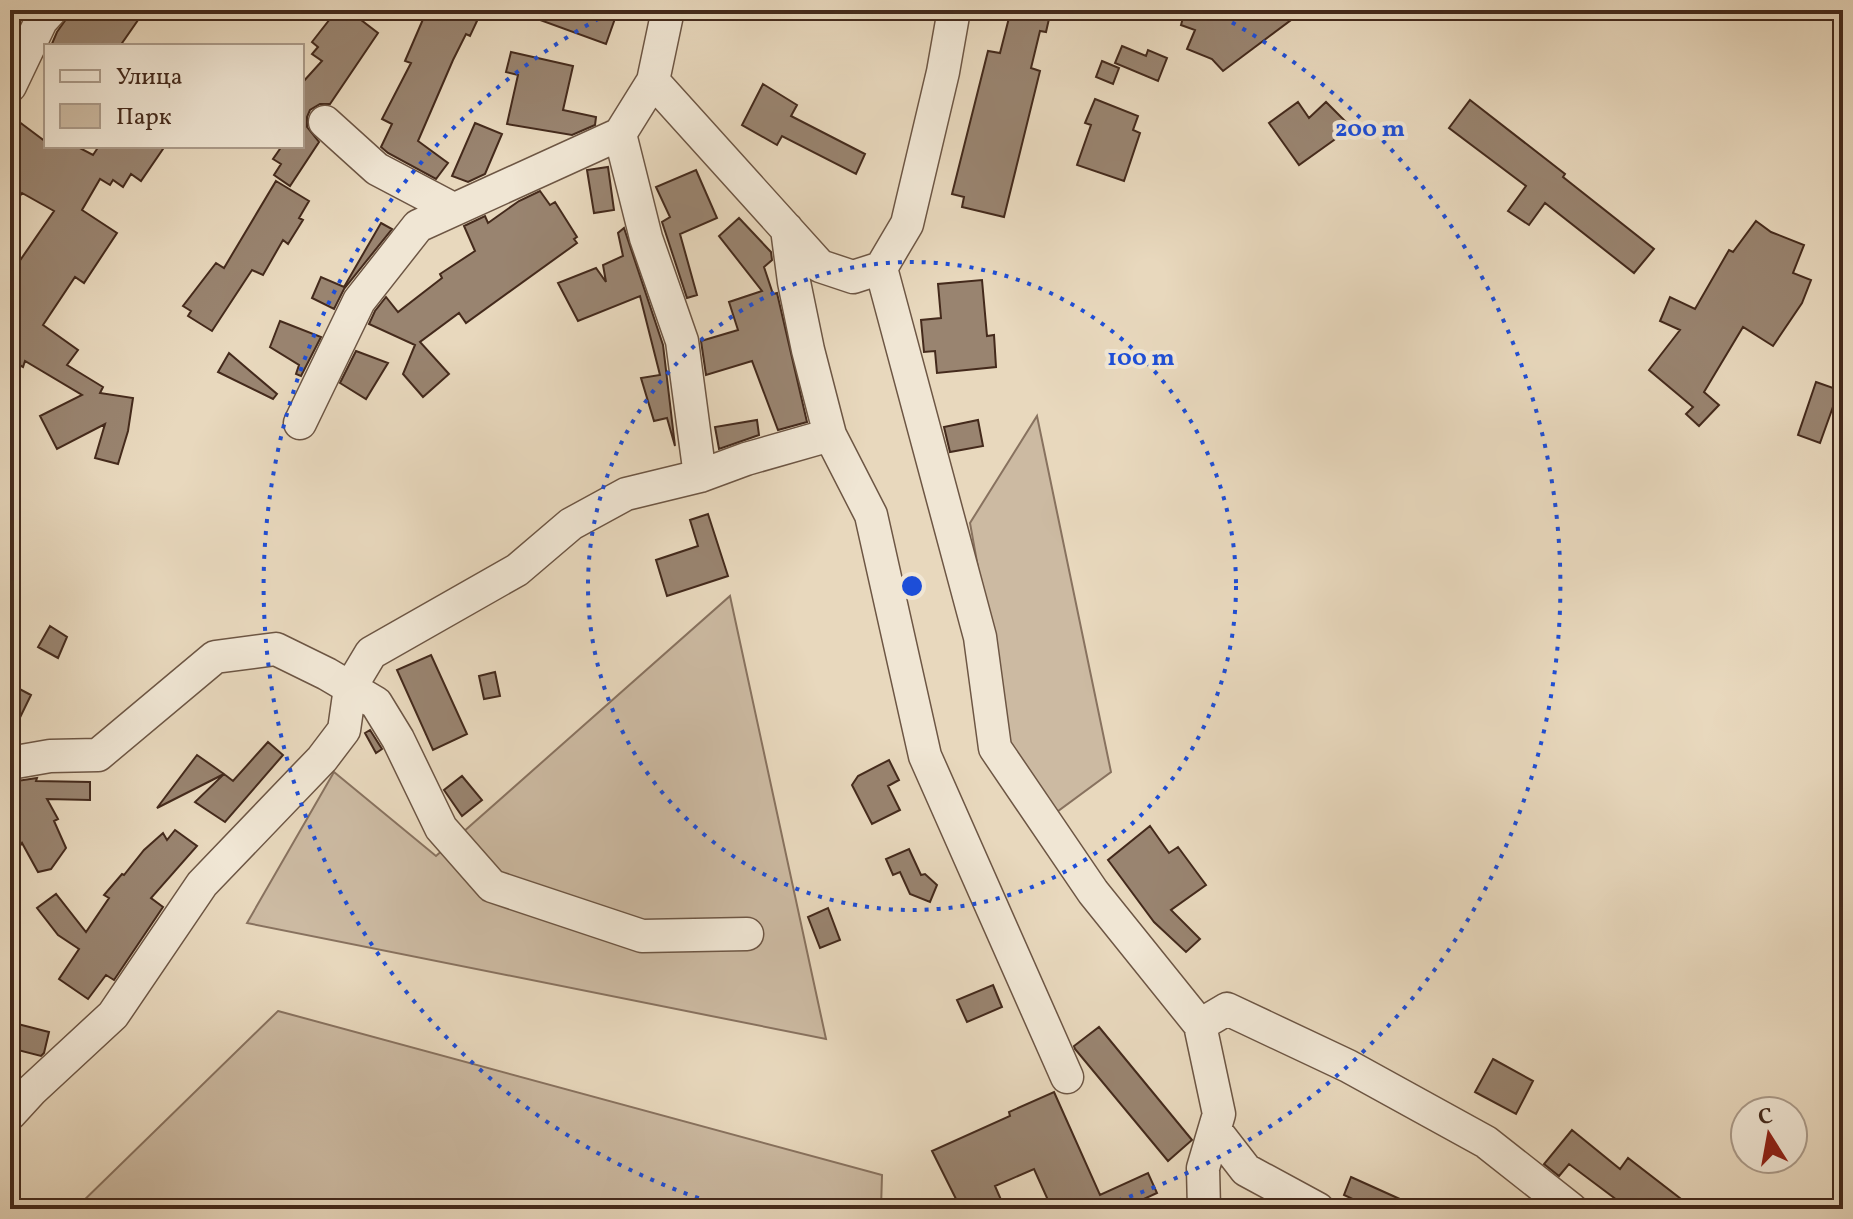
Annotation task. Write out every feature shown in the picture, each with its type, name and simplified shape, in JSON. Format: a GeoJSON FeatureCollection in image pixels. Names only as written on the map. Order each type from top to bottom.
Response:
{"type":"FeatureCollection","features":[{"type":"Feature","properties":{"kind":"street"},"geometry":{"type":"LineString","coordinates":[[10,86],[41,21],[51,10]]}},
{"type":"Feature","properties":{"kind":"street"},"geometry":{"type":"LineString","coordinates":[[300,423],[359,301],[418,226],[620,134],[653,81],[668,10]]}},
{"type":"Feature","properties":{"kind":"street"},"geometry":{"type":"LineString","coordinates":[[653,81],[820,266],[853,277],[881,268],[907,224],[943,72],[954,10]]}},
{"type":"Feature","properties":{"kind":"street"},"geometry":{"type":"LineString","coordinates":[[325,122],[377,169],[453,209]]}},
{"type":"Feature","properties":{"kind":"street"},"geometry":{"type":"LineString","coordinates":[[620,134],[646,238],[682,341],[700,476]]}},
{"type":"Feature","properties":{"kind":"street"},"geometry":{"type":"LineString","coordinates":[[787,229],[802,323],[830,435],[871,515],[925,756],[1067,1077]]}},
{"type":"Feature","properties":{"kind":"street"},"geometry":{"type":"LineString","coordinates":[[881,268],[980,637],[995,748],[1093,892],[1200,1025],[1219,1114],[1203,1168],[1204,1209]]}},
{"type":"Feature","properties":{"kind":"street"},"geometry":{"type":"LineString","coordinates":[[10,1114],[113,1015],[202,884],[322,759],[344,730],[350,688],[371,653],[517,570],[571,524],[626,494],[700,476],[830,435]]}},
{"type":"Feature","properties":{"kind":"street"},"geometry":{"type":"LineString","coordinates":[[10,763],[50,756],[98,755],[215,657],[276,649],[376,703],[398,739],[441,828],[492,886],[642,936],[747,934]]}},
{"type":"Feature","properties":{"kind":"street"},"geometry":{"type":"LineString","coordinates":[[1200,1025],[1227,1009],[1348,1066],[1486,1142],[1571,1209]]}},
{"type":"Feature","properties":{"kind":"street"},"geometry":{"type":"LineString","coordinates":[[1215,1130],[1246,1170],[1318,1209]]}},
{"type":"Feature","properties":{"kind":"path"},"geometry":{"type":"LineString","coordinates":[[835,1203],[845,1209]]}},
{"type":"Feature","properties":{"kind":"green space"},"geometry":{"type":"Polygon","coordinates":[[[1037,416],[1111,772],[1054,814],[1011,751],[970,523],[1037,416]]]}},
{"type":"Feature","properties":{"kind":"green space"},"geometry":{"type":"Polygon","coordinates":[[[730,596],[826,1039],[247,923],[334,772],[436,856],[730,596]]]}},
{"type":"Feature","properties":{"kind":"green space"},"geometry":{"type":"Polygon","coordinates":[[[278,1011],[882,1175],[881,1209],[75,1209],[278,1011]]]}},
{"type":"Feature","properties":{"kind":"building"},"geometry":{"type":"Polygon","coordinates":[[[69,10],[145,10],[121,44],[52,44],[69,10]]]}},
{"type":"Feature","properties":{"kind":"building"},"geometry":{"type":"Polygon","coordinates":[[[337,10],[348,10],[378,33],[330,104],[320,104],[310,110],[307,127],[319,142],[290,186],[274,175],[281,164],[273,159],[281,148],[304,148],[304,81],[322,61],[312,54],[318,47],[312,42],[337,10]]]}},
{"type":"Feature","properties":{"kind":"building"},"geometry":{"type":"Polygon","coordinates":[[[427,10],[454,10],[477,21],[470,36],[466,34],[453,60],[418,141],[448,163],[436,179],[381,147],[392,124],[382,119],[411,63],[405,61],[427,10]]]}},
{"type":"Feature","properties":{"kind":"building"},"geometry":{"type":"Polygon","coordinates":[[[519,10],[618,10],[606,44],[519,10]]]}},
{"type":"Feature","properties":{"kind":"building"},"geometry":{"type":"Polygon","coordinates":[[[1011,10],[1051,10],[1046,32],[1040,31],[1031,68],[1040,71],[1004,217],[962,207],[964,197],[952,194],[988,51],[1000,53],[1011,10]]]}},
{"type":"Feature","properties":{"kind":"building"},"geometry":{"type":"Polygon","coordinates":[[[1185,10],[1282,10],[1291,20],[1223,71],[1212,59],[1187,49],[1195,30],[1181,25],[1185,10]]]}},
{"type":"Feature","properties":{"kind":"building"},"geometry":{"type":"Polygon","coordinates":[[[1122,46],[1146,56],[1148,50],[1167,58],[1158,81],[1115,63],[1122,46]]]}},
{"type":"Feature","properties":{"kind":"building"},"geometry":{"type":"Polygon","coordinates":[[[511,52],[573,66],[563,110],[596,117],[595,125],[572,135],[507,124],[518,75],[506,72],[511,52]]]}},
{"type":"Feature","properties":{"kind":"building"},"geometry":{"type":"Polygon","coordinates":[[[1102,61],[1119,68],[1113,84],[1096,77],[1102,61]]]}},
{"type":"Feature","properties":{"kind":"building"},"geometry":{"type":"Polygon","coordinates":[[[763,84],[797,105],[791,116],[865,154],[856,174],[782,136],[777,145],[742,125],[763,84]]]}},
{"type":"Feature","properties":{"kind":"building"},"geometry":{"type":"Polygon","coordinates":[[[1095,99],[1138,116],[1133,130],[1140,133],[1124,181],[1077,165],[1091,125],[1085,123],[1095,99]]]}},
{"type":"Feature","properties":{"kind":"building"},"geometry":{"type":"Polygon","coordinates":[[[1470,100],[1654,249],[1634,273],[1545,203],[1529,225],[1508,211],[1526,186],[1449,128],[1470,100]]]}},
{"type":"Feature","properties":{"kind":"building"},"geometry":{"type":"Polygon","coordinates":[[[1298,102],[1309,118],[1326,102],[1349,125],[1299,165],[1269,123],[1298,102]]]}},
{"type":"Feature","properties":{"kind":"building"},"geometry":{"type":"Polygon","coordinates":[[[10,115],[44,140],[44,148],[80,148],[93,155],[98,148],[164,148],[141,181],[131,174],[123,187],[113,180],[110,185],[100,179],[82,210],[117,233],[84,283],[75,277],[43,325],[78,350],[67,365],[103,387],[100,393],[133,398],[128,431],[118,464],[95,458],[105,424],[57,449],[40,416],[82,395],[25,361],[23,367],[10,360],[10,275],[54,211],[22,193],[10,211],[10,115]]]}},
{"type":"Feature","properties":{"kind":"building"},"geometry":{"type":"Polygon","coordinates":[[[475,123],[502,134],[485,174],[468,182],[452,176],[475,123]]]}},
{"type":"Feature","properties":{"kind":"building"},"geometry":{"type":"Polygon","coordinates":[[[608,167],[614,210],[594,213],[587,170],[608,167]]]}},
{"type":"Feature","properties":{"kind":"building"},"geometry":{"type":"Polygon","coordinates":[[[696,170],[717,218],[680,234],[697,295],[687,298],[662,222],[670,217],[656,187],[696,170]]]}},
{"type":"Feature","properties":{"kind":"building"},"geometry":{"type":"Polygon","coordinates":[[[276,181],[309,201],[299,218],[303,220],[288,244],[283,240],[263,275],[252,270],[212,331],[188,316],[191,311],[183,306],[216,263],[224,268],[276,181]]]}},
{"type":"Feature","properties":{"kind":"building"},"geometry":{"type":"Polygon","coordinates":[[[540,191],[550,205],[555,202],[577,237],[574,239],[577,243],[466,323],[459,313],[420,342],[449,374],[423,397],[403,374],[415,345],[369,324],[375,311],[386,297],[398,312],[442,278],[440,274],[475,251],[464,226],[485,216],[488,223],[519,201],[540,191]]]}},
{"type":"Feature","properties":{"kind":"building"},"geometry":{"type":"Polygon","coordinates":[[[739,218],[771,252],[772,260],[764,267],[773,294],[777,293],[807,422],[778,430],[752,361],[706,375],[701,341],[738,330],[729,302],[762,291],[719,236],[739,218]]]}},
{"type":"Feature","properties":{"kind":"building"},"geometry":{"type":"Polygon","coordinates":[[[1756,221],[1771,232],[1804,245],[1793,273],[1811,280],[1802,303],[1773,346],[1743,327],[1704,392],[1719,405],[1699,426],[1686,414],[1693,407],[1649,370],[1680,330],[1660,321],[1670,297],[1695,309],[1729,250],[1733,252],[1756,221]]]}},
{"type":"Feature","properties":{"kind":"building"},"geometry":{"type":"Polygon","coordinates":[[[381,223],[392,229],[344,289],[334,309],[312,298],[321,277],[344,287],[381,223]]]}},
{"type":"Feature","properties":{"kind":"building"},"geometry":{"type":"Polygon","coordinates":[[[624,228],[663,345],[675,446],[667,418],[654,421],[641,378],[660,375],[640,296],[578,321],[558,283],[596,268],[606,282],[603,265],[623,256],[618,233],[624,228]]]}},
{"type":"Feature","properties":{"kind":"building"},"geometry":{"type":"Polygon","coordinates":[[[982,280],[987,336],[994,335],[996,367],[937,373],[935,351],[924,352],[921,320],[941,318],[938,284],[982,280]]]}},
{"type":"Feature","properties":{"kind":"building"},"geometry":{"type":"Polygon","coordinates":[[[280,321],[321,337],[301,376],[296,374],[299,365],[270,347],[280,321]]]}},
{"type":"Feature","properties":{"kind":"building"},"geometry":{"type":"Polygon","coordinates":[[[356,351],[388,363],[366,399],[340,383],[356,351]]]}},
{"type":"Feature","properties":{"kind":"building"},"geometry":{"type":"Polygon","coordinates":[[[229,353],[277,394],[273,399],[218,372],[229,353]]]}},
{"type":"Feature","properties":{"kind":"building"},"geometry":{"type":"Polygon","coordinates":[[[1816,382],[1839,390],[1820,443],[1798,435],[1816,382]]]}},
{"type":"Feature","properties":{"kind":"building"},"geometry":{"type":"Polygon","coordinates":[[[757,420],[759,435],[719,449],[715,427],[757,420]]]}},
{"type":"Feature","properties":{"kind":"building"},"geometry":{"type":"Polygon","coordinates":[[[978,420],[983,446],[950,452],[944,427],[978,420]]]}},
{"type":"Feature","properties":{"kind":"building"},"geometry":{"type":"Polygon","coordinates":[[[708,514],[728,576],[667,596],[656,560],[698,546],[690,520],[708,514]]]}},
{"type":"Feature","properties":{"kind":"building"},"geometry":{"type":"Polygon","coordinates":[[[50,626],[67,637],[58,658],[38,647],[50,626]]]}},
{"type":"Feature","properties":{"kind":"building"},"geometry":{"type":"Polygon","coordinates":[[[431,655],[467,734],[433,750],[397,670],[431,655]]]}},
{"type":"Feature","properties":{"kind":"building"},"geometry":{"type":"Polygon","coordinates":[[[495,672],[500,696],[484,699],[479,676],[495,672]]]}},
{"type":"Feature","properties":{"kind":"building"},"geometry":{"type":"Polygon","coordinates":[[[10,684],[31,695],[10,738],[10,684]]]}},
{"type":"Feature","properties":{"kind":"building"},"geometry":{"type":"Polygon","coordinates":[[[370,730],[382,749],[376,753],[365,733],[370,730]]]}},
{"type":"Feature","properties":{"kind":"building"},"geometry":{"type":"Polygon","coordinates":[[[268,742],[283,755],[225,822],[195,802],[224,774],[233,781],[268,742]]]}},
{"type":"Feature","properties":{"kind":"building"},"geometry":{"type":"Polygon","coordinates":[[[197,755],[224,774],[157,808],[197,755]]]}},
{"type":"Feature","properties":{"kind":"building"},"geometry":{"type":"Polygon","coordinates":[[[889,760],[899,780],[888,786],[900,810],[872,824],[852,785],[858,776],[889,760]]]}},
{"type":"Feature","properties":{"kind":"building"},"geometry":{"type":"Polygon","coordinates":[[[462,776],[482,800],[462,816],[444,790],[462,776]]]}},
{"type":"Feature","properties":{"kind":"building"},"geometry":{"type":"Polygon","coordinates":[[[37,778],[36,781],[90,782],[90,800],[47,799],[58,819],[54,821],[66,848],[51,869],[38,872],[22,843],[10,861],[10,782],[37,778]]]}},
{"type":"Feature","properties":{"kind":"building"},"geometry":{"type":"Polygon","coordinates":[[[1150,826],[1169,853],[1178,847],[1206,885],[1171,910],[1200,939],[1186,952],[1154,922],[1108,860],[1150,826]]]}},
{"type":"Feature","properties":{"kind":"building"},"geometry":{"type":"Polygon","coordinates":[[[175,830],[197,846],[151,898],[163,907],[114,980],[106,975],[88,999],[59,979],[79,949],[58,935],[37,908],[56,894],[86,932],[109,898],[104,895],[122,874],[163,833],[167,840],[175,830]]]}},
{"type":"Feature","properties":{"kind":"building"},"geometry":{"type":"Polygon","coordinates":[[[909,849],[921,875],[925,874],[937,885],[930,902],[910,894],[900,872],[893,875],[886,859],[909,849]]]}},
{"type":"Feature","properties":{"kind":"building"},"geometry":{"type":"Polygon","coordinates":[[[828,908],[840,940],[820,948],[808,917],[828,908]]]}},
{"type":"Feature","properties":{"kind":"building"},"geometry":{"type":"Polygon","coordinates":[[[993,985],[1002,1007],[967,1022],[957,1000],[993,985]]]}},
{"type":"Feature","properties":{"kind":"building"},"geometry":{"type":"Polygon","coordinates":[[[10,1022],[49,1032],[41,1056],[10,1048],[10,1022]]]}},
{"type":"Feature","properties":{"kind":"building"},"geometry":{"type":"Polygon","coordinates":[[[1099,1027],[1192,1140],[1168,1161],[1075,1049],[1074,1046],[1099,1027]]]}},
{"type":"Feature","properties":{"kind":"building"},"geometry":{"type":"Polygon","coordinates":[[[1493,1059],[1533,1081],[1516,1114],[1475,1092],[1493,1059]]]}},
{"type":"Feature","properties":{"kind":"building"},"geometry":{"type":"Polygon","coordinates":[[[1054,1092],[1100,1195],[1148,1173],[1157,1193],[1122,1209],[1052,1209],[1034,1169],[995,1186],[1005,1209],[961,1209],[932,1151],[1010,1116],[1009,1112],[1054,1092]]]}},
{"type":"Feature","properties":{"kind":"building"},"geometry":{"type":"Polygon","coordinates":[[[1572,1130],[1620,1169],[1628,1158],[1694,1209],[1629,1209],[1569,1164],[1559,1176],[1544,1164],[1572,1130]]]}},
{"type":"Feature","properties":{"kind":"building"},"geometry":{"type":"Polygon","coordinates":[[[1351,1177],[1422,1209],[1347,1209],[1355,1200],[1344,1195],[1351,1177]]]}}]}
